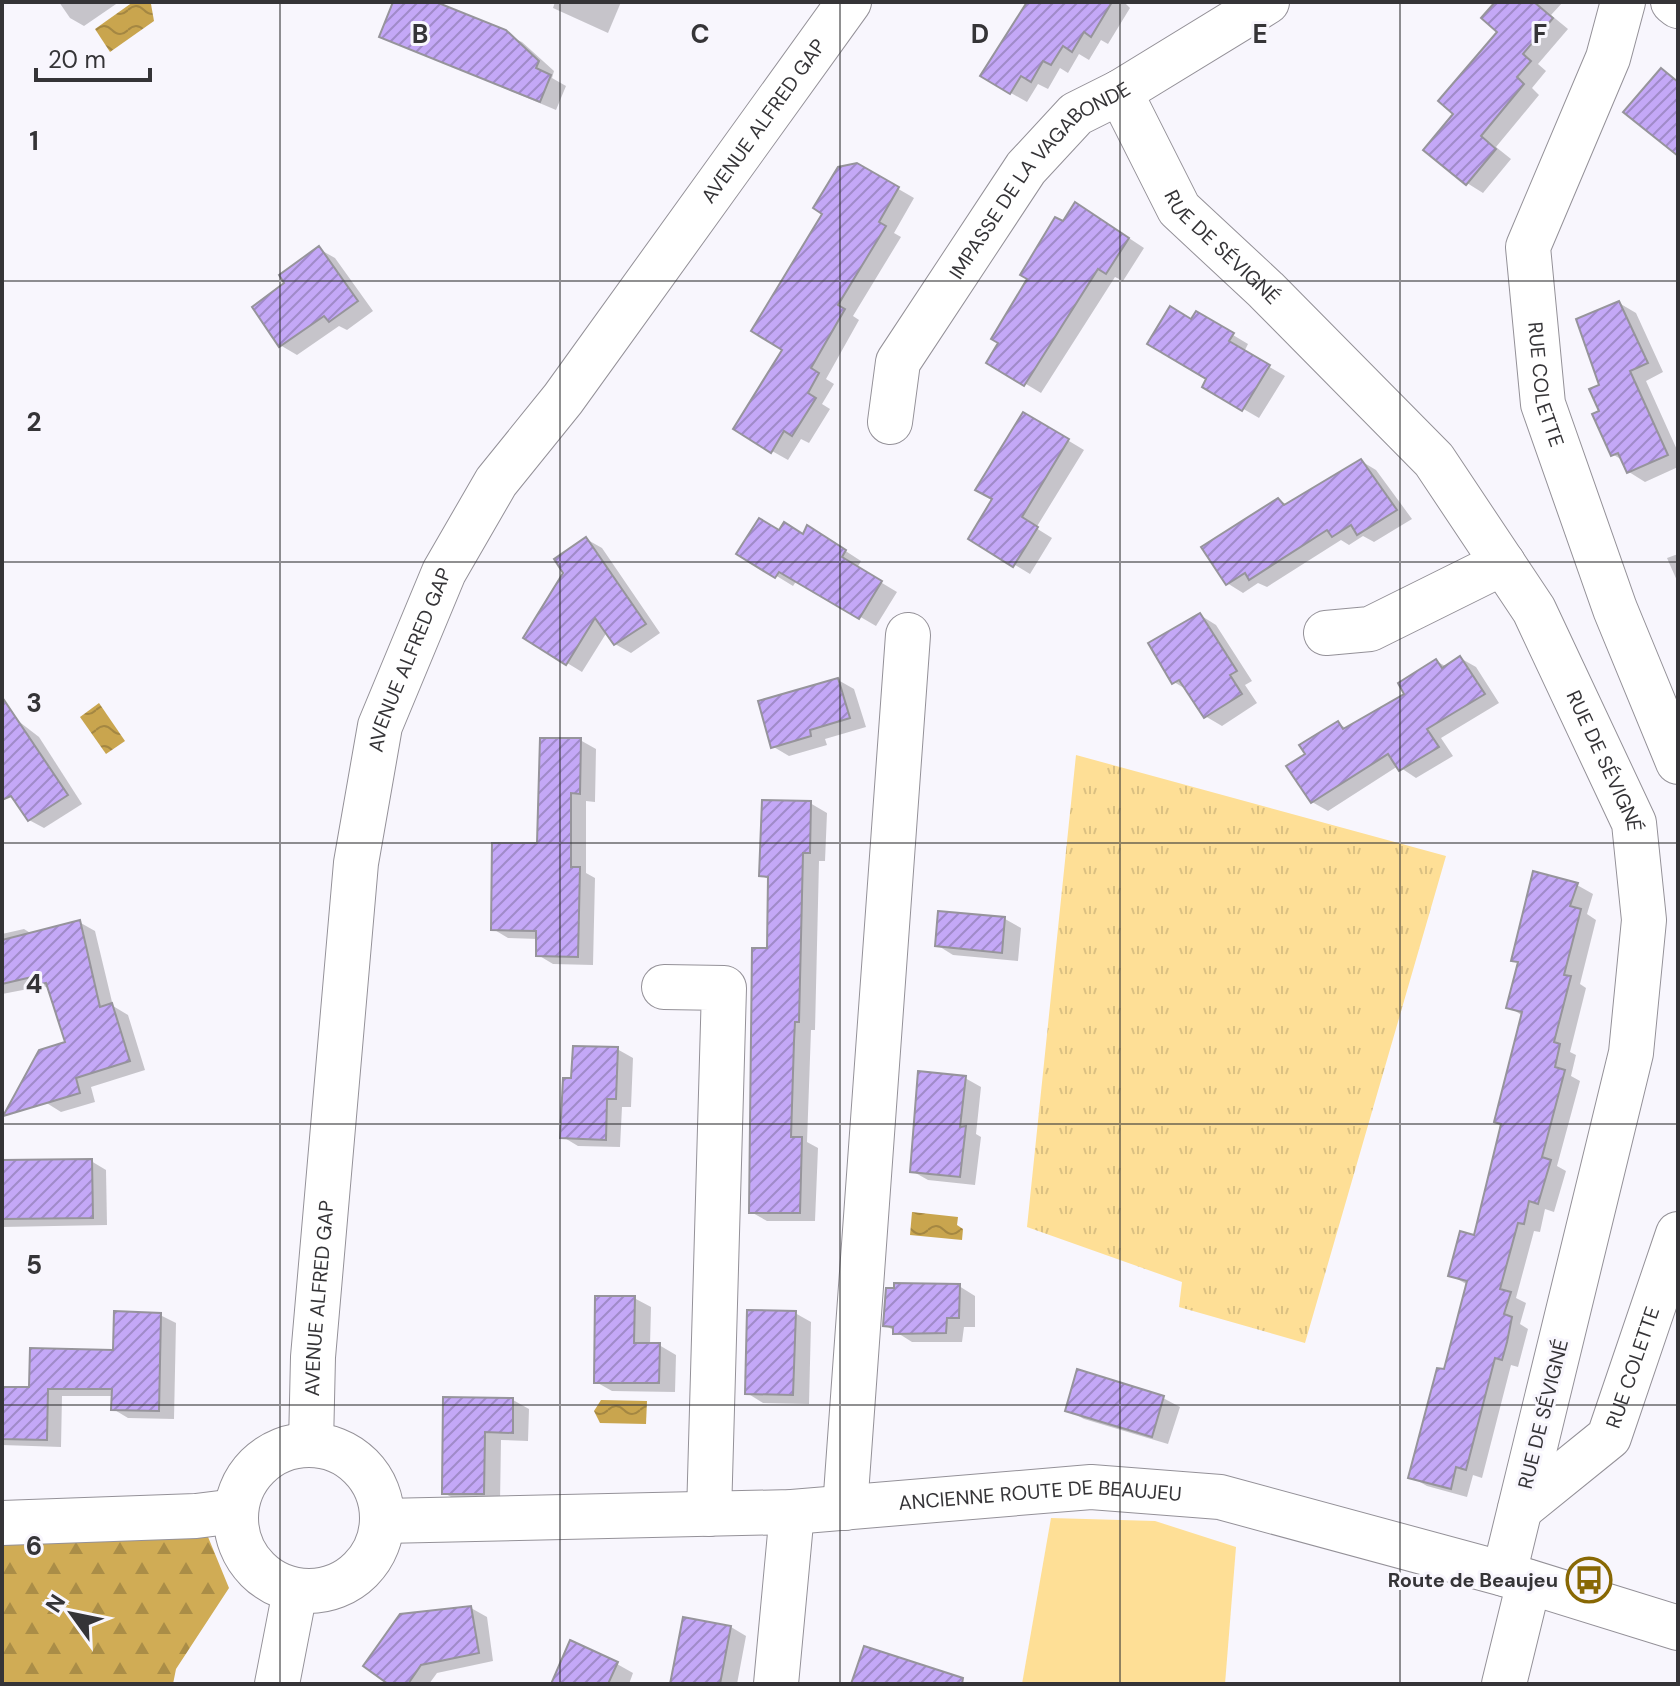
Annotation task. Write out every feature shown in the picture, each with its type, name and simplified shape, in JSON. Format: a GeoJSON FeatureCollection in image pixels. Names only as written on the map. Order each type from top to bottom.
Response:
{"type":"FeatureCollection","features":[{"type":"Feature","properties":{"kind":"street","name":"AVENUE ALFRED GAP"},"geometry":{"type":"LineString","coordinates":[[311,1444],[313,1357],[356,863],[380,726],[444,572],[496,482],[563,399],[849,2]]}},
{"type":"Feature","properties":{"kind":"street","name":"IMPASSE DE LA VAGABONDE"},"geometry":{"type":"LineString","coordinates":[[890,422],[898,362],[1026,168],[1076,114],[1120,92],[1267,2]]}},
{"type":"Feature","properties":{"kind":"street","name":"RUE COLETTE"},"geometry":{"type":"LineString","coordinates":[[1623,2],[1608,58],[1528,247],[1543,404],[1615,609],[1665,691],[1678,762]]}},
{"type":"Feature","properties":{"kind":"street"},"geometry":{"type":"LineString","coordinates":[[1673,2],[1678,6]]}},
{"type":"Feature","properties":{"kind":"street","name":"RUE DE SÉVIGNÉ"},"geometry":{"type":"LineString","coordinates":[[1120,92],[1179,209],[1266,290],[1434,460],[1534,610],[1634,823],[1644,920],[1631,1053],[1520,1509],[1504,1684]]}},
{"type":"Feature","properties":{"kind":"street"},"geometry":{"type":"LineString","coordinates":[[1326,633],[1370,629],[1503,563]]}},
{"type":"Feature","properties":{"kind":"street"},"geometry":{"type":"LineString","coordinates":[[845,1508],[908,635]]}},
{"type":"Feature","properties":{"kind":"street"},"geometry":{"type":"LineString","coordinates":[[1588,725],[1665,691]]}},
{"type":"Feature","properties":{"kind":"street"},"geometry":{"type":"LineString","coordinates":[[664,987],[724,988],[709,1514]]}},
{"type":"Feature","properties":{"kind":"street","name":"RUE COLETTE"},"geometry":{"type":"LineString","coordinates":[[1520,1509],[1609,1437],[1678,1234]]}},
{"type":"Feature","properties":{"kind":"street"},"geometry":{"type":"LineString","coordinates":[[311,1444],[334,1449],[354,1460],[370,1477],[380,1498],[383,1521],[374,1551],[355,1576],[326,1589],[295,1591],[275,1584],[257,1571],[244,1554],[237,1533],[236,1511],[241,1490],[252,1471],[269,1457],[289,1447],[311,1444]]}},
{"type":"Feature","properties":{"kind":"street","name":"ANCIENNE ROUTE DE BEAUJEU"},"geometry":{"type":"LineString","coordinates":[[383,1521],[792,1512],[1091,1487],[1220,1497],[1516,1578],[1678,1628]]}},
{"type":"Feature","properties":{"kind":"street"},"geometry":{"type":"LineString","coordinates":[[2,1523],[236,1511]]}},
{"type":"Feature","properties":{"kind":"street"},"geometry":{"type":"LineString","coordinates":[[776,1684],[792,1512]]}},
{"type":"Feature","properties":{"kind":"street"},"geometry":{"type":"LineString","coordinates":[[277,1684],[295,1591]]}},
{"type":"Feature","properties":{"kind":"green space"},"geometry":{"type":"Polygon","coordinates":[[[1076,755],[1446,856],[1305,1343],[1179,1307],[1182,1282],[1027,1227],[1076,755]]]}},
{"type":"Feature","properties":{"kind":"green space"},"geometry":{"type":"Polygon","coordinates":[[[1051,1518],[1155,1521],[1236,1547],[1225,1684],[1022,1684],[1051,1518]]]}},
{"type":"Feature","properties":{"kind":"green space"},"geometry":{"type":"Polygon","coordinates":[[[206,1532],[229,1588],[176,1669],[173,1684],[2,1684],[2,1545],[206,1532]]]}},
{"type":"Feature","properties":{"kind":"water"},"geometry":{"type":"Polygon","coordinates":[[[133,2],[151,4],[154,21],[110,52],[95,29],[133,2]]]}},
{"type":"Feature","properties":{"kind":"water"},"geometry":{"type":"Polygon","coordinates":[[[99,703],[125,741],[106,754],[80,717],[99,703]]]}},
{"type":"Feature","properties":{"kind":"water"},"geometry":{"type":"Polygon","coordinates":[[[912,1212],[958,1217],[957,1225],[963,1229],[962,1240],[910,1235],[912,1212]]]}},
{"type":"Feature","properties":{"kind":"water"},"geometry":{"type":"Polygon","coordinates":[[[601,1400],[647,1401],[646,1424],[600,1423],[594,1411],[601,1400]]]}},
{"type":"Feature","properties":{"kind":"building"},"geometry":{"type":"Polygon","coordinates":[[[393,2],[436,2],[506,30],[539,61],[536,68],[551,75],[540,102],[379,37],[393,2]]]}},
{"type":"Feature","properties":{"kind":"building"},"geometry":{"type":"Polygon","coordinates":[[[1027,2],[1112,2],[1091,37],[1084,32],[1072,52],[1063,46],[1051,65],[1043,61],[1031,82],[1021,76],[1010,94],[980,76],[1027,2]]]}},
{"type":"Feature","properties":{"kind":"building"},"geometry":{"type":"Polygon","coordinates":[[[1495,2],[1534,2],[1553,18],[1523,54],[1531,61],[1517,77],[1524,84],[1481,136],[1496,149],[1466,185],[1423,150],[1453,114],[1438,101],[1497,32],[1481,18],[1495,2]]]}},
{"type":"Feature","properties":{"kind":"building"},"geometry":{"type":"Polygon","coordinates":[[[1661,68],[1678,82],[1678,156],[1623,112],[1661,68]]]}},
{"type":"Feature","properties":{"kind":"building"},"geometry":{"type":"Polygon","coordinates":[[[857,163],[899,187],[879,222],[886,226],[838,305],[845,309],[811,368],[819,373],[808,393],[816,398],[792,436],[784,431],[771,453],[733,429],[782,350],[751,331],[822,214],[813,208],[838,167],[857,163]]]}},
{"type":"Feature","properties":{"kind":"building"},"geometry":{"type":"Polygon","coordinates":[[[1075,202],[1129,238],[1106,274],[1098,269],[1024,386],[986,363],[998,343],[991,339],[1027,279],[1020,275],[1055,217],[1063,221],[1075,202]]]}},
{"type":"Feature","properties":{"kind":"building"},"geometry":{"type":"Polygon","coordinates":[[[319,246],[358,301],[329,322],[324,316],[279,347],[252,307],[284,283],[279,275],[319,246]]]}},
{"type":"Feature","properties":{"kind":"building"},"geometry":{"type":"Polygon","coordinates":[[[1619,301],[1648,363],[1630,371],[1668,455],[1627,473],[1618,453],[1611,456],[1592,414],[1599,411],[1589,389],[1599,385],[1576,319],[1619,301]]]}},
{"type":"Feature","properties":{"kind":"building"},"geometry":{"type":"Polygon","coordinates":[[[1170,306],[1191,319],[1196,311],[1234,333],[1229,341],[1270,365],[1242,411],[1202,387],[1206,379],[1147,344],[1170,306]]]}},
{"type":"Feature","properties":{"kind":"building"},"geometry":{"type":"Polygon","coordinates":[[[1023,412],[1069,439],[1022,517],[1038,527],[1013,567],[968,539],[992,499],[975,490],[1023,412]]]}},
{"type":"Feature","properties":{"kind":"building"},"geometry":{"type":"Polygon","coordinates":[[[1361,459],[1397,510],[1357,535],[1351,525],[1332,537],[1327,530],[1249,580],[1245,573],[1226,585],[1201,547],[1278,498],[1284,505],[1361,459]]]}},
{"type":"Feature","properties":{"kind":"building"},"geometry":{"type":"Polygon","coordinates":[[[759,518],[779,530],[784,522],[803,534],[807,525],[846,550],[842,557],[882,581],[859,619],[779,572],[775,578],[736,554],[759,518]]]}},
{"type":"Feature","properties":{"kind":"building"},"geometry":{"type":"Polygon","coordinates":[[[586,537],[646,624],[614,645],[595,618],[566,665],[523,638],[563,573],[554,559],[586,537]]]}},
{"type":"Feature","properties":{"kind":"building"},"geometry":{"type":"Polygon","coordinates":[[[1200,613],[1237,671],[1230,675],[1242,694],[1204,718],[1179,680],[1172,684],[1148,643],[1200,613]]]}},
{"type":"Feature","properties":{"kind":"building"},"geometry":{"type":"Polygon","coordinates":[[[1460,656],[1485,694],[1427,729],[1439,747],[1399,771],[1388,754],[1311,803],[1286,766],[1305,754],[1299,745],[1338,721],[1343,729],[1404,694],[1398,683],[1436,659],[1442,668],[1460,656]]]}},
{"type":"Feature","properties":{"kind":"building"},"geometry":{"type":"Polygon","coordinates":[[[838,678],[850,718],[810,730],[811,736],[771,748],[758,701],[838,678]]]}},
{"type":"Feature","properties":{"kind":"building"},"geometry":{"type":"Polygon","coordinates":[[[2,697],[68,795],[28,821],[11,796],[2,800],[2,697]]]}},
{"type":"Feature","properties":{"kind":"building"},"geometry":{"type":"Polygon","coordinates":[[[540,738],[581,738],[580,794],[571,793],[571,867],[580,867],[578,957],[536,956],[536,931],[491,930],[492,843],[537,843],[540,738]]]}},
{"type":"Feature","properties":{"kind":"building"},"geometry":{"type":"Polygon","coordinates":[[[762,800],[811,801],[810,853],[803,853],[799,1022],[795,1022],[791,1137],[802,1137],[800,1213],[749,1213],[752,948],[767,948],[768,877],[759,876],[762,800]]]}},
{"type":"Feature","properties":{"kind":"building"},"geometry":{"type":"Polygon","coordinates":[[[1533,871],[1578,883],[1570,906],[1581,909],[1564,975],[1571,976],[1554,1042],[1560,1044],[1555,1067],[1565,1070],[1542,1157],[1551,1160],[1538,1204],[1529,1201],[1524,1224],[1518,1223],[1500,1289],[1511,1292],[1504,1314],[1512,1317],[1507,1342],[1502,1360],[1495,1358],[1466,1470],[1456,1467],[1451,1489],[1408,1478],[1437,1368],[1444,1369],[1467,1281],[1448,1276],[1460,1231],[1474,1235],[1501,1124],[1494,1122],[1522,1012],[1506,1008],[1518,962],[1511,961],[1533,871]]]}},
{"type":"Feature","properties":{"kind":"building"},"geometry":{"type":"Polygon","coordinates":[[[938,911],[1005,917],[1002,953],[935,946],[938,911]]]}},
{"type":"Feature","properties":{"kind":"building"},"geometry":{"type":"Polygon","coordinates":[[[80,920],[100,1007],[112,1003],[130,1061],[76,1078],[80,1093],[3,1116],[39,1050],[65,1042],[46,983],[37,985],[36,976],[2,984],[2,940],[80,920]]]}},
{"type":"Feature","properties":{"kind":"building"},"geometry":{"type":"Polygon","coordinates":[[[573,1046],[618,1047],[616,1099],[607,1099],[606,1140],[560,1138],[563,1078],[571,1078],[573,1046]]]}},
{"type":"Feature","properties":{"kind":"building"},"geometry":{"type":"Polygon","coordinates":[[[918,1071],[966,1076],[960,1127],[966,1126],[960,1177],[910,1172],[918,1071]]]}},
{"type":"Feature","properties":{"kind":"building"},"geometry":{"type":"Polygon","coordinates":[[[92,1159],[93,1218],[2,1219],[2,1160],[92,1159]]]}},
{"type":"Feature","properties":{"kind":"building"},"geometry":{"type":"Polygon","coordinates":[[[894,1283],[960,1284],[959,1318],[947,1318],[946,1333],[893,1334],[893,1327],[883,1326],[886,1288],[894,1288],[894,1283]]]}},
{"type":"Feature","properties":{"kind":"building"},"geometry":{"type":"Polygon","coordinates":[[[595,1296],[635,1296],[634,1343],[660,1343],[659,1383],[594,1383],[595,1296]]]}},
{"type":"Feature","properties":{"kind":"building"},"geometry":{"type":"Polygon","coordinates":[[[747,1310],[796,1311],[793,1395],[745,1394],[747,1310]]]}},
{"type":"Feature","properties":{"kind":"building"},"geometry":{"type":"Polygon","coordinates":[[[114,1311],[161,1313],[159,1411],[111,1410],[112,1389],[48,1389],[47,1440],[2,1439],[2,1387],[29,1387],[30,1348],[113,1350],[114,1311]]]}},
{"type":"Feature","properties":{"kind":"building"},"geometry":{"type":"Polygon","coordinates":[[[1077,1369],[1164,1396],[1152,1437],[1065,1411],[1077,1369]]]}},
{"type":"Feature","properties":{"kind":"building"},"geometry":{"type":"Polygon","coordinates":[[[443,1397],[513,1398],[513,1433],[485,1432],[484,1494],[442,1494],[443,1397]]]}},
{"type":"Feature","properties":{"kind":"building"},"geometry":{"type":"Polygon","coordinates":[[[471,1606],[479,1653],[421,1665],[408,1684],[388,1684],[363,1666],[400,1614],[471,1606]]]}},
{"type":"Feature","properties":{"kind":"building"},"geometry":{"type":"Polygon","coordinates":[[[683,1617],[731,1626],[720,1684],[670,1684],[683,1617]]]}},
{"type":"Feature","properties":{"kind":"building"},"geometry":{"type":"Polygon","coordinates":[[[570,1640],[618,1662],[608,1684],[551,1684],[570,1640]]]}},
{"type":"Feature","properties":{"kind":"building"},"geometry":{"type":"Polygon","coordinates":[[[864,1646],[963,1678],[962,1684],[851,1684],[864,1646]]]}},
{"type":"Feature","properties":{"kind":"place","name":"Route de Beaujeu"},"geometry":{"type":"Point","coordinates":[1589,1580]}}]}
